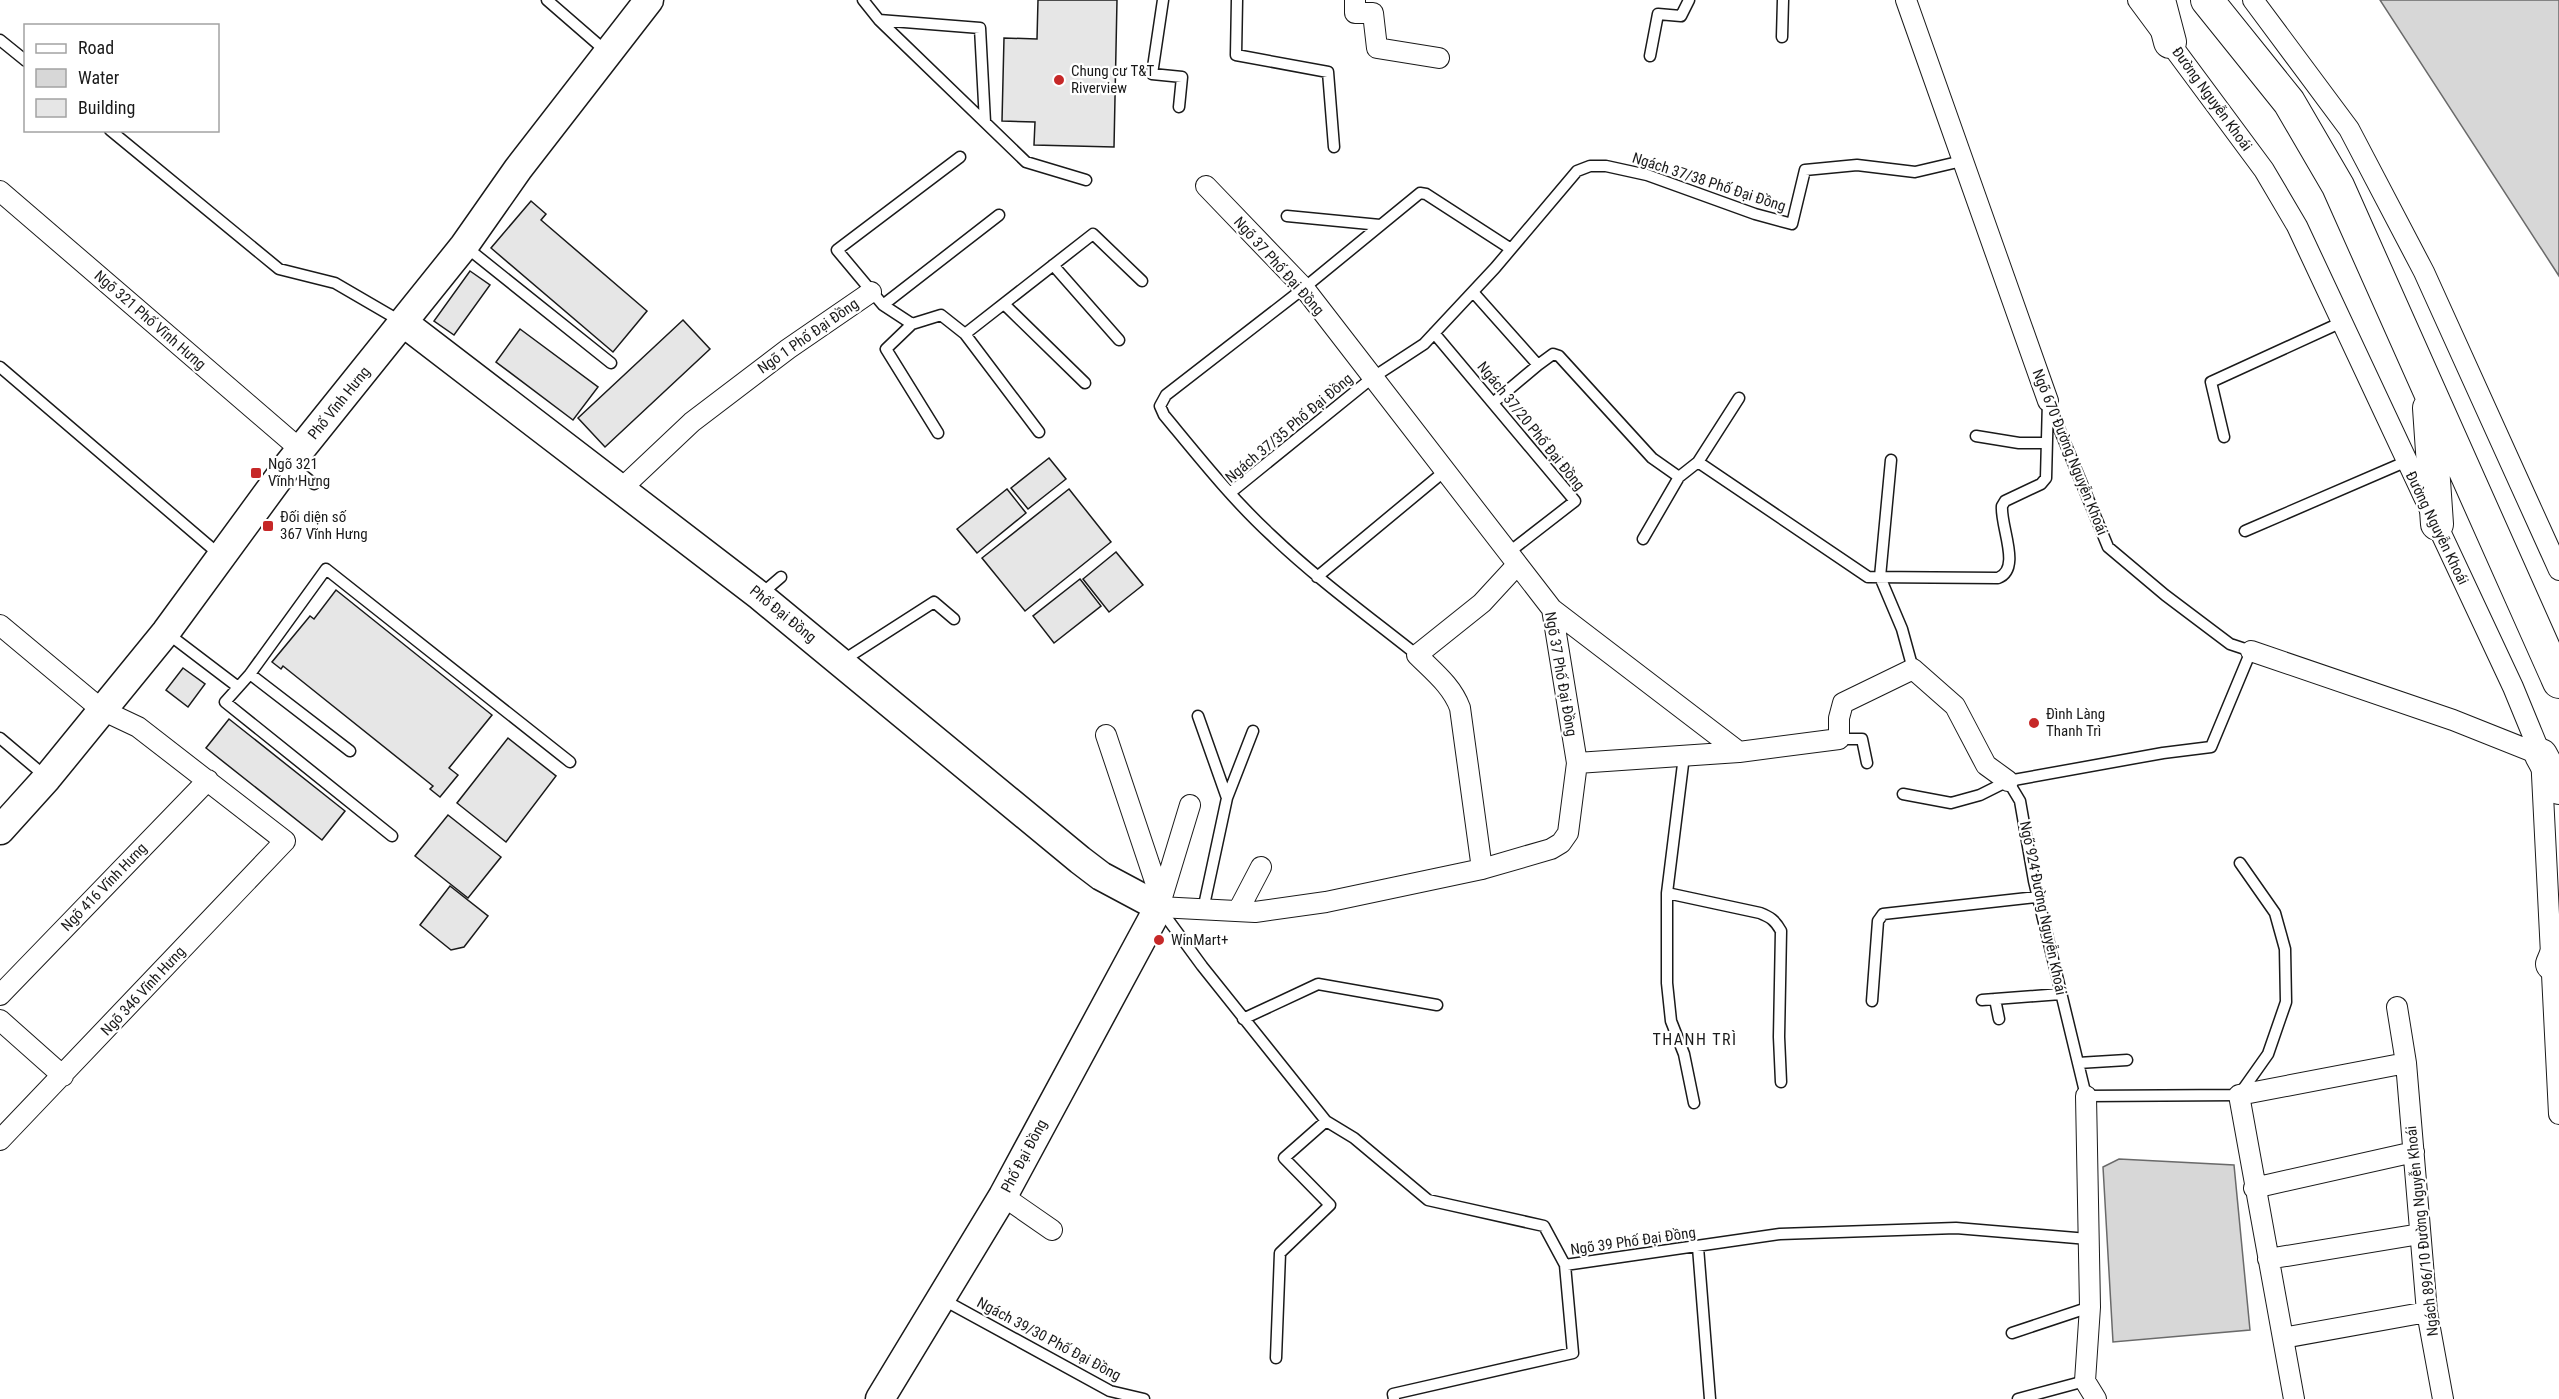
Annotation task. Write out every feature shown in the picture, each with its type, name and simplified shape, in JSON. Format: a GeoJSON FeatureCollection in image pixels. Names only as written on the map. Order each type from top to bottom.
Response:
{"type":"FeatureCollection","features":[{"type":"Feature","properties":{"kind":"main road"},"geometry":{"type":"LineString","coordinates":[[2159,0],[2170,42]]}},
{"type":"Feature","properties":{"kind":"main road"},"geometry":{"type":"LineString","coordinates":[[2207,0],[2289,102],[2338,186],[2559,682]]}},
{"type":"Feature","properties":{"kind":"main road"},"geometry":{"type":"LineString","coordinates":[[2428,389],[2437,524]]}},
{"type":"Feature","properties":{"kind":"main road"},"geometry":{"type":"LineString","coordinates":[[2541,755],[2559,788]]}},
{"type":"Feature","properties":{"kind":"street","name":"Phố Vĩnh Hưng"},"geometry":{"type":"LineString","coordinates":[[0,830],[48,778],[166,632],[295,457],[464,246],[518,169],[650,0]]}},
{"type":"Feature","properties":{"kind":"street"},"geometry":{"type":"LineString","coordinates":[[1355,0],[1355,14],[1373,13],[1377,48],[1439,58]]}},
{"type":"Feature","properties":{"kind":"street","name":"Ngõ 670 Đường Nguyễn Khoái"},"geometry":{"type":"LineString","coordinates":[[1906,0],[1962,161],[1983,214],[2007,291],[2048,401]]}},
{"type":"Feature","properties":{"kind":"street","name":"Đường Nguyễn Khoái"},"geometry":{"type":"LineString","coordinates":[[2138,0],[2264,170],[2296,226],[2405,462],[2437,524],[2513,687],[2541,755],[2556,955],[2559,1114]]}},
{"type":"Feature","properties":{"kind":"street"},"geometry":{"type":"LineString","coordinates":[[2253,0],[2349,129],[2424,272],[2559,570]]}},
{"type":"Feature","properties":{"kind":"street","name":"Ngõ 37 Phố Đại Đồng"},"geometry":{"type":"LineString","coordinates":[[1203,910],[1255,912],[1326,902],[1482,869],[1551,849],[1561,843],[1568,833],[1577,763],[1552,609],[1304,288],[1206,186]]}},
{"type":"Feature","properties":{"kind":"street","name":"Ngõ 321 Phố Vĩnh Hưng"},"geometry":{"type":"LineString","coordinates":[[0,191],[295,457]]}},
{"type":"Feature","properties":{"kind":"street","name":"Ngõ 1 Phố Đại Đồng"},"geometry":{"type":"LineString","coordinates":[[621,489],[692,422],[788,349],[877,298]]}},
{"type":"Feature","properties":{"kind":"street","name":"Phố Đại Đồng"},"geometry":{"type":"LineString","coordinates":[[404,323],[621,489],[770,586],[841,661],[1101,876],[1160,903],[1203,910]]}},
{"type":"Feature","properties":{"kind":"street"},"geometry":{"type":"LineString","coordinates":[[1482,869],[1460,708],[1448,685],[1418,655],[1482,603],[1513,559]]}},
{"type":"Feature","properties":{"kind":"street"},"geometry":{"type":"LineString","coordinates":[[1552,609],[1739,752]]}},
{"type":"Feature","properties":{"kind":"street"},"geometry":{"type":"LineString","coordinates":[[0,625],[102,710],[138,727],[208,780]]}},
{"type":"Feature","properties":{"kind":"street","name":"Ngõ 670 Đường Nguyễn Khoái"},"geometry":{"type":"LineString","coordinates":[[2251,651],[2453,720],[2541,755]]}},
{"type":"Feature","properties":{"kind":"street"},"geometry":{"type":"LineString","coordinates":[[1577,763],[1739,752],[1839,740],[1839,718],[1843,703],[1912,669]]}},
{"type":"Feature","properties":{"kind":"street","name":"Ngõ 924 Đường Nguyễn Khoái"},"geometry":{"type":"LineString","coordinates":[[1912,669],[1956,706],[1986,765],[2008,782]]}},
{"type":"Feature","properties":{"kind":"street"},"geometry":{"type":"LineString","coordinates":[[1106,735],[1160,903]]}},
{"type":"Feature","properties":{"kind":"street","name":"Ngõ 346 Vĩnh Hưng"},"geometry":{"type":"LineString","coordinates":[[0,1140],[285,841],[208,780]]}},
{"type":"Feature","properties":{"kind":"street","name":"Ngõ 416 Vĩnh Hưng"},"geometry":{"type":"LineString","coordinates":[[0,995],[208,780]]}},
{"type":"Feature","properties":{"kind":"street"},"geometry":{"type":"LineString","coordinates":[[1160,903],[1190,805]]}},
{"type":"Feature","properties":{"kind":"street"},"geometry":{"type":"LineString","coordinates":[[1238,911],[1261,867]]}},
{"type":"Feature","properties":{"kind":"street","name":"Phố Đại Đồng"},"geometry":{"type":"LineString","coordinates":[[880,1399],[1003,1196],[1160,903]]}},
{"type":"Feature","properties":{"kind":"street","name":"Ngách 896/10 Đường Nguyễn Khoái"},"geometry":{"type":"LineString","coordinates":[[2397,1007],[2406,1063],[2427,1312],[2443,1399]]}},
{"type":"Feature","properties":{"kind":"street"},"geometry":{"type":"LineString","coordinates":[[0,1020],[63,1076]]}},
{"type":"Feature","properties":{"kind":"street"},"geometry":{"type":"LineString","coordinates":[[2294,1399],[2239,1095],[2406,1063]]}},
{"type":"Feature","properties":{"kind":"street","name":"Ngõ 924 Đường Nguyễn Khoái"},"geometry":{"type":"LineString","coordinates":[[2085,1381],[2090,1307],[2086,1096]]}},
{"type":"Feature","properties":{"kind":"street"},"geometry":{"type":"LineString","coordinates":[[2254,1188],[2414,1152]]}},
{"type":"Feature","properties":{"kind":"street"},"geometry":{"type":"LineString","coordinates":[[1003,1196],[1052,1230]]}},
{"type":"Feature","properties":{"kind":"street"},"geometry":{"type":"LineString","coordinates":[[2268,1259],[2420,1234]]}},
{"type":"Feature","properties":{"kind":"street"},"geometry":{"type":"LineString","coordinates":[[2283,1338],[2427,1312]]}},
{"type":"Feature","properties":{"kind":"street"},"geometry":{"type":"LineString","coordinates":[[2085,1381],[2096,1399]]}},
{"type":"Feature","properties":{"kind":"lane"},"geometry":{"type":"LineString","coordinates":[[547,0],[608,53]]}},
{"type":"Feature","properties":{"kind":"lane"},"geometry":{"type":"LineString","coordinates":[[863,0],[879,20],[1026,162],[1086,180]]}},
{"type":"Feature","properties":{"kind":"lane"},"geometry":{"type":"LineString","coordinates":[[1163,0],[1152,74],[1182,78],[1179,107]]}},
{"type":"Feature","properties":{"kind":"lane"},"geometry":{"type":"LineString","coordinates":[[1238,0],[1236,55],[1328,72],[1334,147]]}},
{"type":"Feature","properties":{"kind":"lane"},"geometry":{"type":"LineString","coordinates":[[1650,56],[1658,14],[1681,16],[1689,0]]}},
{"type":"Feature","properties":{"kind":"lane"},"geometry":{"type":"LineString","coordinates":[[1782,37],[1783,0]]}},
{"type":"Feature","properties":{"kind":"lane"},"geometry":{"type":"LineString","coordinates":[[879,20],[980,28],[985,122]]}},
{"type":"Feature","properties":{"kind":"lane"},"geometry":{"type":"LineString","coordinates":[[0,40],[24,59]]}},
{"type":"Feature","properties":{"kind":"lane"},"geometry":{"type":"LineString","coordinates":[[112,132],[279,269],[335,283],[404,323]]}},
{"type":"Feature","properties":{"kind":"lane"},"geometry":{"type":"LineString","coordinates":[[960,157],[837,250],[877,298],[999,215]]}},
{"type":"Feature","properties":{"kind":"lane","name":"Ngách 37/38 Phố Đại Đồng"},"geometry":{"type":"LineString","coordinates":[[1434,333],[1511,249],[1577,171],[1590,166],[1606,166],[1647,175],[1755,214],[1792,224],[1804,170],[1857,165],[1915,172],[1962,161]]}},
{"type":"Feature","properties":{"kind":"lane"},"geometry":{"type":"LineString","coordinates":[[1230,494],[1164,415],[1160,406],[1166,395],[1304,288],[1415,196],[1426,194],[1511,249]]}},
{"type":"Feature","properties":{"kind":"lane"},"geometry":{"type":"LineString","coordinates":[[1287,216],[1380,225]]}},
{"type":"Feature","properties":{"kind":"lane"},"geometry":{"type":"LineString","coordinates":[[965,334],[1093,234],[1142,282]]}},
{"type":"Feature","properties":{"kind":"lane"},"geometry":{"type":"LineString","coordinates":[[464,246],[611,363]]}},
{"type":"Feature","properties":{"kind":"lane"},"geometry":{"type":"LineString","coordinates":[[1053,266],[1119,340]]}},
{"type":"Feature","properties":{"kind":"lane"},"geometry":{"type":"LineString","coordinates":[[1473,292],[1538,365]]}},
{"type":"Feature","properties":{"kind":"lane","name":"Ngõ 1 Phố Đại Đồng"},"geometry":{"type":"LineString","coordinates":[[877,298],[912,324]]}},
{"type":"Feature","properties":{"kind":"lane"},"geometry":{"type":"LineString","coordinates":[[1004,304],[1085,383]]}},
{"type":"Feature","properties":{"kind":"lane"},"geometry":{"type":"LineString","coordinates":[[938,433],[886,349],[912,324],[940,315],[965,334],[1039,432]]}},
{"type":"Feature","properties":{"kind":"lane"},"geometry":{"type":"LineString","coordinates":[[2224,437],[2211,382],[2342,322]]}},
{"type":"Feature","properties":{"kind":"lane","name":"Ngách 37/35 Phố Đại Đồng"},"geometry":{"type":"LineString","coordinates":[[1418,655],[1317,577],[1269,534],[1230,494],[1372,378],[1424,344],[1434,333]]}},
{"type":"Feature","properties":{"kind":"lane","name":"Ngách 37/20 Phố Đại Đồng"},"geometry":{"type":"LineString","coordinates":[[1434,333],[1575,501],[1513,559]]}},
{"type":"Feature","properties":{"kind":"lane"},"geometry":{"type":"LineString","coordinates":[[1494,402],[1553,354],[1559,356],[1652,458],[1679,477]]}},
{"type":"Feature","properties":{"kind":"lane"},"geometry":{"type":"LineString","coordinates":[[0,367],[221,557]]}},
{"type":"Feature","properties":{"kind":"lane"},"geometry":{"type":"LineString","coordinates":[[1643,539],[1679,477],[1698,462],[1739,398]]}},
{"type":"Feature","properties":{"kind":"lane"},"geometry":{"type":"LineString","coordinates":[[1698,462],[1868,577],[1998,579],[2004,576],[2010,565],[2002,506],[2005,501],[2041,484],[2046,478],[2048,401]]}},
{"type":"Feature","properties":{"kind":"lane","name":"Ngõ 670 Đường Nguyễn Khoái"},"geometry":{"type":"LineString","coordinates":[[2048,401],[2108,547],[2165,595],[2230,644],[2251,651]]}},
{"type":"Feature","properties":{"kind":"lane"},"geometry":{"type":"LineString","coordinates":[[1976,436],[2019,443],[2046,443]]}},
{"type":"Feature","properties":{"kind":"lane"},"geometry":{"type":"LineString","coordinates":[[295,457],[314,484]]}},
{"type":"Feature","properties":{"kind":"lane"},"geometry":{"type":"LineString","coordinates":[[1891,460],[1880,578],[1902,629],[1912,669]]}},
{"type":"Feature","properties":{"kind":"lane"},"geometry":{"type":"LineString","coordinates":[[2246,531],[2405,462]]}},
{"type":"Feature","properties":{"kind":"lane"},"geometry":{"type":"LineString","coordinates":[[1317,577],[1446,470]]}},
{"type":"Feature","properties":{"kind":"lane"},"geometry":{"type":"LineString","coordinates":[[392,836],[225,702],[250,674],[326,569],[570,762]]}},
{"type":"Feature","properties":{"kind":"lane"},"geometry":{"type":"LineString","coordinates":[[841,661],[934,602],[954,619]]}},
{"type":"Feature","properties":{"kind":"lane"},"geometry":{"type":"LineString","coordinates":[[166,632],[238,687]]}},
{"type":"Feature","properties":{"kind":"lane"},"geometry":{"type":"LineString","coordinates":[[1903,794],[1951,803],[1980,795],[2008,782],[2163,753],[2211,747],[2251,651]]}},
{"type":"Feature","properties":{"kind":"lane"},"geometry":{"type":"LineString","coordinates":[[250,674],[350,751]]}},
{"type":"Feature","properties":{"kind":"lane"},"geometry":{"type":"LineString","coordinates":[[1198,716],[1227,798]]}},
{"type":"Feature","properties":{"kind":"lane"},"geometry":{"type":"LineString","coordinates":[[1203,910],[1227,798],[1252,731]]}},
{"type":"Feature","properties":{"kind":"lane"},"geometry":{"type":"LineString","coordinates":[[0,738],[48,778]]}},
{"type":"Feature","properties":{"kind":"lane"},"geometry":{"type":"LineString","coordinates":[[1839,740],[1862,739],[1867,763]]}},
{"type":"Feature","properties":{"kind":"lane"},"geometry":{"type":"LineString","coordinates":[[1684,756],[1667,893],[1667,983],[1671,1021],[1684,1054],[1694,1103]]}},
{"type":"Feature","properties":{"kind":"lane","name":"Ngõ 924 Đường Nguyễn Khoái"},"geometry":{"type":"LineString","coordinates":[[2008,782],[2020,801],[2037,897],[2086,1096]]}},
{"type":"Feature","properties":{"kind":"lane"},"geometry":{"type":"LineString","coordinates":[[2086,1096],[2239,1095],[2268,1054],[2286,1002],[2285,949],[2275,913],[2240,863]]}},
{"type":"Feature","properties":{"kind":"lane"},"geometry":{"type":"LineString","coordinates":[[1667,893],[1760,913],[1771,917],[1777,923],[1780,931],[1781,1083]]}},
{"type":"Feature","properties":{"kind":"lane"},"geometry":{"type":"LineString","coordinates":[[1872,1001],[1878,921],[1883,914],[2037,897]]}},
{"type":"Feature","properties":{"kind":"lane","name":"Ngõ 39 Phố Đại Đồng"},"geometry":{"type":"LineString","coordinates":[[1160,903],[1243,1019],[1326,1120],[1354,1138],[1428,1200],[1544,1226],[1565,1265],[1780,1234],[1956,1228],[2088,1239]]}},
{"type":"Feature","properties":{"kind":"lane"},"geometry":{"type":"LineString","coordinates":[[1243,1019],[1318,984],[1437,1005]]}},
{"type":"Feature","properties":{"kind":"lane"},"geometry":{"type":"LineString","coordinates":[[1982,1000],[2061,994]]}},
{"type":"Feature","properties":{"kind":"lane"},"geometry":{"type":"LineString","coordinates":[[1995,999],[1999,1019]]}},
{"type":"Feature","properties":{"kind":"lane"},"geometry":{"type":"LineString","coordinates":[[2078,1063],[2127,1060]]}},
{"type":"Feature","properties":{"kind":"lane"},"geometry":{"type":"LineString","coordinates":[[1276,1358],[1280,1252],[1330,1205],[1284,1158],[1326,1120]]}},
{"type":"Feature","properties":{"kind":"lane"},"geometry":{"type":"LineString","coordinates":[[1698,1247],[1710,1399]]}},
{"type":"Feature","properties":{"kind":"lane"},"geometry":{"type":"LineString","coordinates":[[1394,1399],[1393,1394],[1573,1353],[1565,1265]]}},
{"type":"Feature","properties":{"kind":"lane","name":"Ngách 39/30 Phố Đại Đồng"},"geometry":{"type":"LineString","coordinates":[[942,1299],[1110,1391],[1144,1399]]}},
{"type":"Feature","properties":{"kind":"lane"},"geometry":{"type":"LineString","coordinates":[[2012,1333],[2090,1307]]}},
{"type":"Feature","properties":{"kind":"lane"},"geometry":{"type":"LineString","coordinates":[[2018,1399],[2085,1381]]}},
{"type":"Feature","properties":{"kind":"water"},"geometry":{"type":"Polygon","coordinates":[[[2380,0],[2559,0],[2559,276],[2380,0]]]}},
{"type":"Feature","properties":{"kind":"water"},"geometry":{"type":"Polygon","coordinates":[[[2119,1159],[2234,1165],[2250,1330],[2113,1342],[2103,1167],[2119,1159]]]}},
{"type":"Feature","properties":{"kind":"building","name":"Chung cư T&T Riverview"},"geometry":{"type":"Polygon","coordinates":[[[1038,0],[1117,0],[1114,147],[1034,145],[1035,122],[1002,121],[1004,38],[1037,39],[1038,0]]]}},
{"type":"Feature","properties":{"kind":"building"},"geometry":{"type":"Polygon","coordinates":[[[531,201],[546,214],[541,220],[647,311],[613,352],[491,248],[531,201]]]}},
{"type":"Feature","properties":{"kind":"building"},"geometry":{"type":"Polygon","coordinates":[[[470,271],[490,285],[454,335],[434,321],[470,271]]]}},
{"type":"Feature","properties":{"kind":"building"},"geometry":{"type":"Polygon","coordinates":[[[683,320],[710,349],[605,447],[578,418],[683,320]]]}},
{"type":"Feature","properties":{"kind":"building"},"geometry":{"type":"Polygon","coordinates":[[[520,329],[598,387],[573,420],[496,362],[520,329]]]}},
{"type":"Feature","properties":{"kind":"building"},"geometry":{"type":"Polygon","coordinates":[[[1049,458],[1066,479],[1028,509],[1011,488],[1049,458]]]}},
{"type":"Feature","properties":{"kind":"building"},"geometry":{"type":"Polygon","coordinates":[[[1007,489],[1026,513],[977,553],[957,529],[1007,489]]]}},
{"type":"Feature","properties":{"kind":"building"},"geometry":{"type":"Polygon","coordinates":[[[1069,489],[1111,542],[1025,611],[982,558],[1069,489]]]}},
{"type":"Feature","properties":{"kind":"building"},"geometry":{"type":"Polygon","coordinates":[[[1116,552],[1143,585],[1109,612],[1083,579],[1116,552]]]}},
{"type":"Feature","properties":{"kind":"building"},"geometry":{"type":"Polygon","coordinates":[[[1080,579],[1101,606],[1054,643],[1033,616],[1080,579]]]}},
{"type":"Feature","properties":{"kind":"building"},"geometry":{"type":"Polygon","coordinates":[[[336,590],[492,715],[449,768],[458,775],[440,797],[430,789],[433,786],[283,666],[281,669],[272,662],[310,616],[314,619],[336,590]]]}},
{"type":"Feature","properties":{"kind":"building"},"geometry":{"type":"Polygon","coordinates":[[[183,668],[205,684],[188,707],[166,690],[183,668]]]}},
{"type":"Feature","properties":{"kind":"building"},"geometry":{"type":"Polygon","coordinates":[[[229,719],[345,811],[322,840],[206,748],[229,719]]]}},
{"type":"Feature","properties":{"kind":"building"},"geometry":{"type":"Polygon","coordinates":[[[508,738],[556,776],[506,842],[457,803],[508,738]]]}},
{"type":"Feature","properties":{"kind":"building"},"geometry":{"type":"Polygon","coordinates":[[[448,815],[501,857],[468,898],[415,856],[448,815]]]}},
{"type":"Feature","properties":{"kind":"building"},"geometry":{"type":"Polygon","coordinates":[[[450,886],[488,916],[464,947],[451,950],[420,925],[450,886]]]}},
{"type":"Feature","properties":{"kind":"place","name":"Chung cư T&T Riverview"},"geometry":{"type":"Point","coordinates":[1059,80]}},
{"type":"Feature","properties":{"kind":"place","name":"Ngõ 321 Vĩnh Hưng"},"geometry":{"type":"Point","coordinates":[256,473]}},
{"type":"Feature","properties":{"kind":"place","name":"Đối diện số 367 Vĩnh Hưng"},"geometry":{"type":"Point","coordinates":[268,526]}},
{"type":"Feature","properties":{"kind":"place","name":"Đình Làng Thanh Trì"},"geometry":{"type":"Point","coordinates":[2034,723]}},
{"type":"Feature","properties":{"kind":"place","name":"WinMart+"},"geometry":{"type":"Point","coordinates":[1159,940]}},
{"type":"Feature","properties":{"kind":"district","name":"THANH TRÌ"},"geometry":{"type":"Point","coordinates":[1695,1039]}}]}
